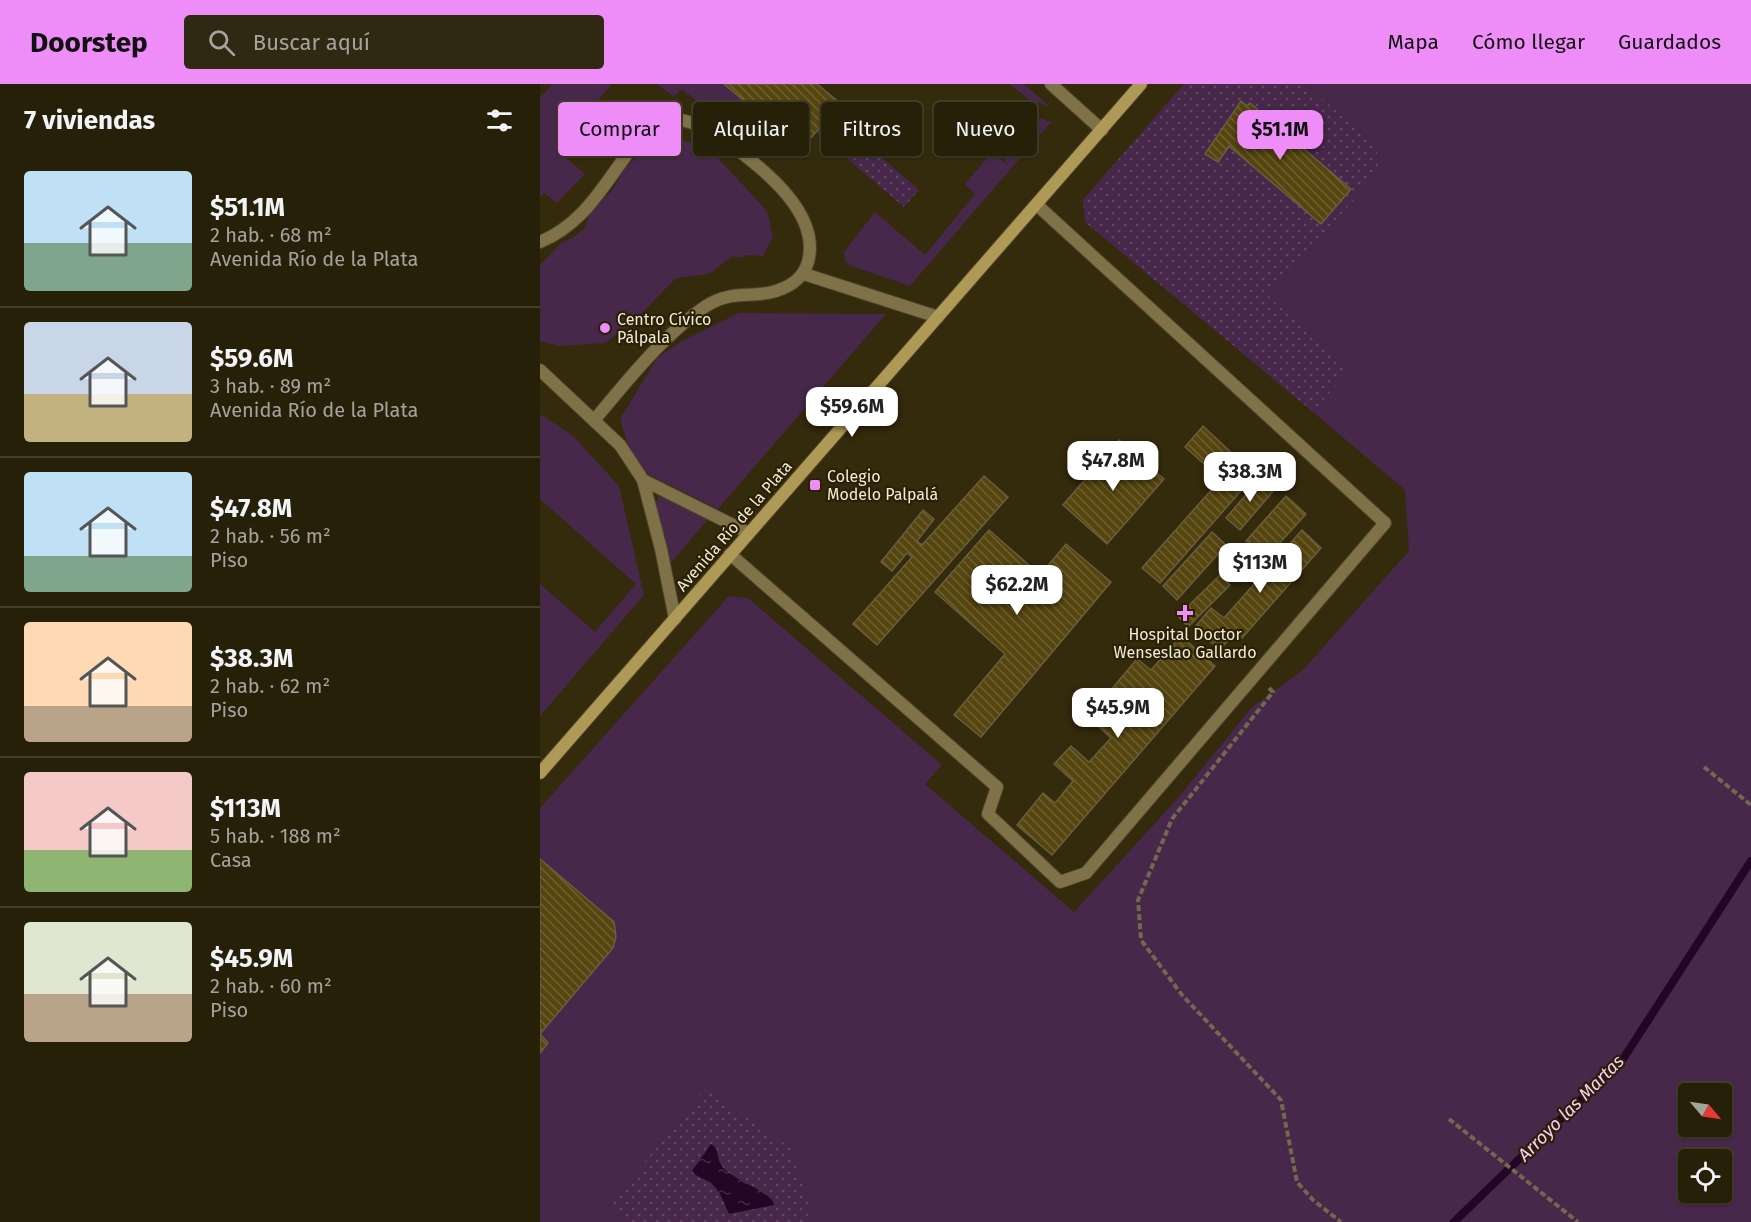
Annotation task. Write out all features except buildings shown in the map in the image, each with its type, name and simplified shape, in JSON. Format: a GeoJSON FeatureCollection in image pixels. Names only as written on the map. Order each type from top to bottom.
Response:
{"type":"FeatureCollection","features":[{"type":"Feature","properties":{"kind":"main road","name":"Avenida Río de la Plata"},"geometry":{"type":"LineString","coordinates":[[540,772],[1141,84]]}},
{"type":"Feature","properties":{"kind":"street"},"geometry":{"type":"LineString","coordinates":[[1051,84],[1102,130]]}},
{"type":"Feature","properties":{"kind":"street"},"geometry":{"type":"LineString","coordinates":[[540,242],[561,233],[592,203],[641,134],[656,123],[678,118],[726,142],[756,164],[783,192],[803,220],[810,236],[810,254],[804,274],[792,284],[775,292],[734,295],[708,306],[659,344],[595,419]]}},
{"type":"Feature","properties":{"kind":"street"},"geometry":{"type":"LineString","coordinates":[[730,554],[997,787],[988,814],[1060,882],[1086,873],[1384,523],[1037,205]]}},
{"type":"Feature","properties":{"kind":"street"},"geometry":{"type":"LineString","coordinates":[[804,274],[938,318]]}},
{"type":"Feature","properties":{"kind":"street"},"geometry":{"type":"LineString","coordinates":[[540,370],[620,444],[643,480],[662,549],[675,619]]}},
{"type":"Feature","properties":{"kind":"street"},"geometry":{"type":"LineString","coordinates":[[643,480],[749,533]]}},
{"type":"Feature","properties":{"kind":"path"},"geometry":{"type":"LineString","coordinates":[[1256,674],[1273,692],[1172,819],[1138,900],[1141,940],[1182,995],[1281,1100],[1297,1182],[1313,1200],[1341,1222]]}},
{"type":"Feature","properties":{"kind":"path"},"geometry":{"type":"LineString","coordinates":[[1704,767],[1751,805]]}},
{"type":"Feature","properties":{"kind":"path"},"geometry":{"type":"LineString","coordinates":[[1449,1119],[1578,1222]]}},
{"type":"Feature","properties":{"kind":"shaded area"},"geometry":{"type":"Polygon","coordinates":[[[552,84],[612,84],[597,102],[558,102],[558,156],[564,156],[585,174],[557,203],[544,193],[540,197],[540,98],[552,84]]]}},
{"type":"Feature","properties":{"kind":"shaded area"},"geometry":{"type":"Polygon","coordinates":[[[657,84],[724,84],[743,101],[698,102],[682,89],[674,97],[657,84]]]}},
{"type":"Feature","properties":{"kind":"shaded area"},"geometry":{"type":"Polygon","coordinates":[[[1010,84],[1024,84],[1050,107],[1028,99],[1010,84]]]}},
{"type":"Feature","properties":{"kind":"shaded area"},"geometry":{"type":"Polygon","coordinates":[[[1184,84],[1305,84],[1376,145],[1379,171],[1269,297],[1351,368],[1313,412],[1085,222],[1083,200],[1184,84]]]}},
{"type":"Feature","properties":{"kind":"shaded area"},"geometry":{"type":"Polygon","coordinates":[[[1305,84],[1751,84],[1751,1222],[540,1222],[540,808],[729,596],[748,598],[942,765],[925,784],[1074,912],[1178,798],[1252,707],[1303,670],[1409,551],[1405,490],[1313,412],[1351,368],[1269,297],[1379,171],[1376,145],[1305,84]]]}},
{"type":"Feature","properties":{"kind":"shaded area"},"geometry":{"type":"Polygon","coordinates":[[[1037,116],[1051,122],[1037,138],[1037,116]]]}},
{"type":"Feature","properties":{"kind":"shaded area"},"geometry":{"type":"Polygon","coordinates":[[[821,126],[821,136],[816,132],[821,126]]]}},
{"type":"Feature","properties":{"kind":"shaded area"},"geometry":{"type":"Polygon","coordinates":[[[681,140],[693,144],[693,156],[718,158],[767,211],[773,237],[763,256],[746,255],[742,258],[733,256],[709,274],[676,278],[636,319],[605,343],[558,346],[540,341],[540,265],[561,243],[574,237],[585,228],[589,214],[613,189],[626,167],[637,156],[681,156],[681,140]]]}},
{"type":"Feature","properties":{"kind":"shaded area"},"geometry":{"type":"Polygon","coordinates":[[[844,156],[880,156],[919,190],[904,207],[844,156]]]}},
{"type":"Feature","properties":{"kind":"shaded area"},"geometry":{"type":"Polygon","coordinates":[[[989,156],[998,156],[1008,166],[1002,156],[1022,156],[910,286],[851,266],[845,260],[844,252],[875,212],[925,255],[975,194],[965,184],[989,156]]]}},
{"type":"Feature","properties":{"kind":"shaded area"},"geometry":{"type":"Polygon","coordinates":[[[739,313],[886,314],[718,509],[648,474],[631,455],[620,419],[657,358],[682,341],[739,313]]]}},
{"type":"Feature","properties":{"kind":"shaded area"},"geometry":{"type":"Polygon","coordinates":[[[540,414],[572,435],[619,486],[644,595],[540,716],[540,584],[595,632],[636,584],[540,499],[540,414]]]}},
{"type":"Feature","properties":{"kind":"shaded area"},"geometry":{"type":"Polygon","coordinates":[[[660,495],[709,518],[670,564],[655,503],[660,495]]]}},
{"type":"Feature","properties":{"kind":"shaded area"},"geometry":{"type":"Polygon","coordinates":[[[705,1089],[791,1148],[809,1203],[807,1222],[630,1222],[609,1205],[705,1089]]]}},
{"type":"Feature","properties":{"kind":"water"},"geometry":{"type":"Polygon","coordinates":[[[711,1144],[716,1148],[721,1164],[727,1171],[767,1195],[774,1205],[729,1214],[715,1187],[692,1171],[711,1144]]]}},
{"type":"Feature","properties":{"kind":"waterway","name":"Arroyo las Martas"},"geometry":{"type":"LineString","coordinates":[[1454,1222],[1623,1059],[1751,861]]}},
{"type":"Feature","properties":{"kind":"place","name":"Centro Cívico Pálpala"},"geometry":{"type":"Point","coordinates":[605,328]}},
{"type":"Feature","properties":{"kind":"place","name":"Colegio Modelo Palpalá"},"geometry":{"type":"Point","coordinates":[815,485]}},
{"type":"Feature","properties":{"kind":"place","name":"Hospital Doctor Wenseslao Gallardo"},"geometry":{"type":"Point","coordinates":[1185,613]}}]}
